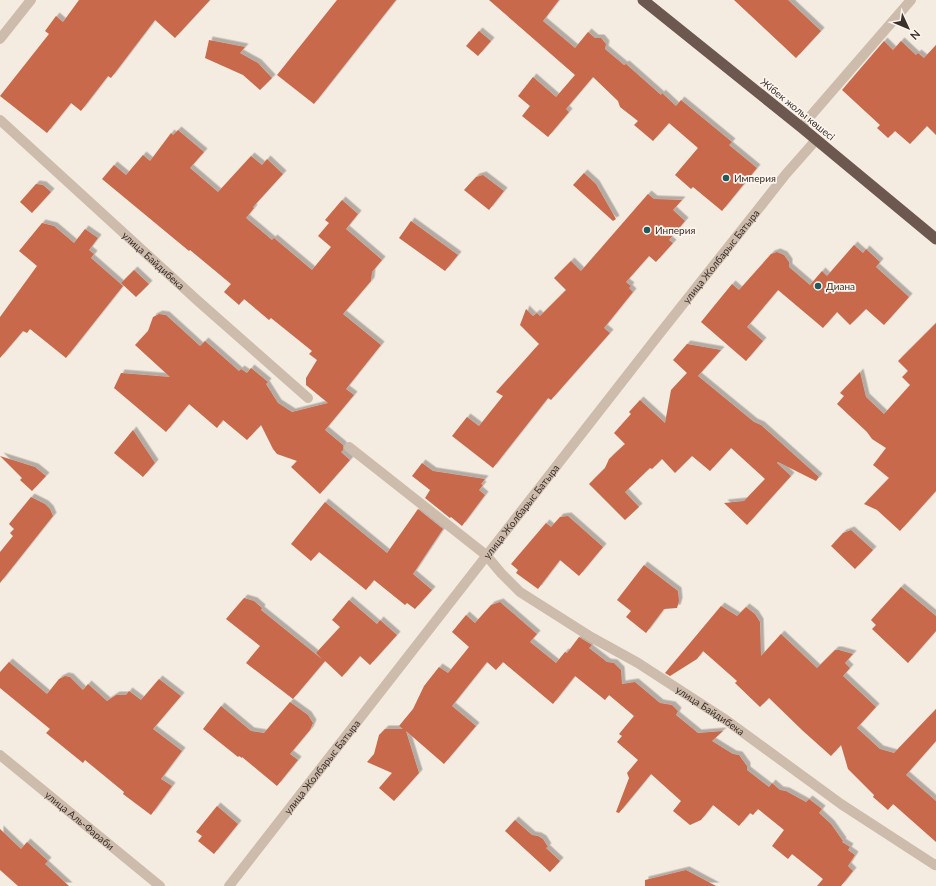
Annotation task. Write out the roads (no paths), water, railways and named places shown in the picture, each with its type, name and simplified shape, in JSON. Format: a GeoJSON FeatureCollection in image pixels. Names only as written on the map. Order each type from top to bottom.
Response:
{"type":"FeatureCollection","features":[{"type":"Feature","properties":{"kind":"highway","name":"Жібек жолы көшесі"},"geometry":{"type":"LineString","coordinates":[[643,0],[936,238]]}},
{"type":"Feature","properties":{"kind":"street"},"geometry":{"type":"LineString","coordinates":[[0,39],[31,0]]}},
{"type":"Feature","properties":{"kind":"street"},"geometry":{"type":"LineString","coordinates":[[801,127],[911,0]]}},
{"type":"Feature","properties":{"kind":"street","name":"улица Байдибека"},"geometry":{"type":"LineString","coordinates":[[0,120],[198,301],[308,398]]}},
{"type":"Feature","properties":{"kind":"street","name":"улица Жолбарыс Батыра"},"geometry":{"type":"LineString","coordinates":[[229,886],[667,324],[786,174],[816,140]]}},
{"type":"Feature","properties":{"kind":"street","name":"улица Байдибека"},"geometry":{"type":"LineString","coordinates":[[349,447],[486,555],[520,592],[591,637],[638,663],[726,720],[841,804],[935,865],[936,864]]}},
{"type":"Feature","properties":{"kind":"street","name":"улица Аль-Фараби"},"geometry":{"type":"LineString","coordinates":[[0,755],[160,886]]}},
{"type":"Feature","properties":{"kind":"place","name":"Империя"},"geometry":{"type":"Point","coordinates":[726,178]}},
{"type":"Feature","properties":{"kind":"place","name":"Инперия"},"geometry":{"type":"Point","coordinates":[647,230]}},
{"type":"Feature","properties":{"kind":"place","name":"Диана"},"geometry":{"type":"Point","coordinates":[818,286]}}]}
